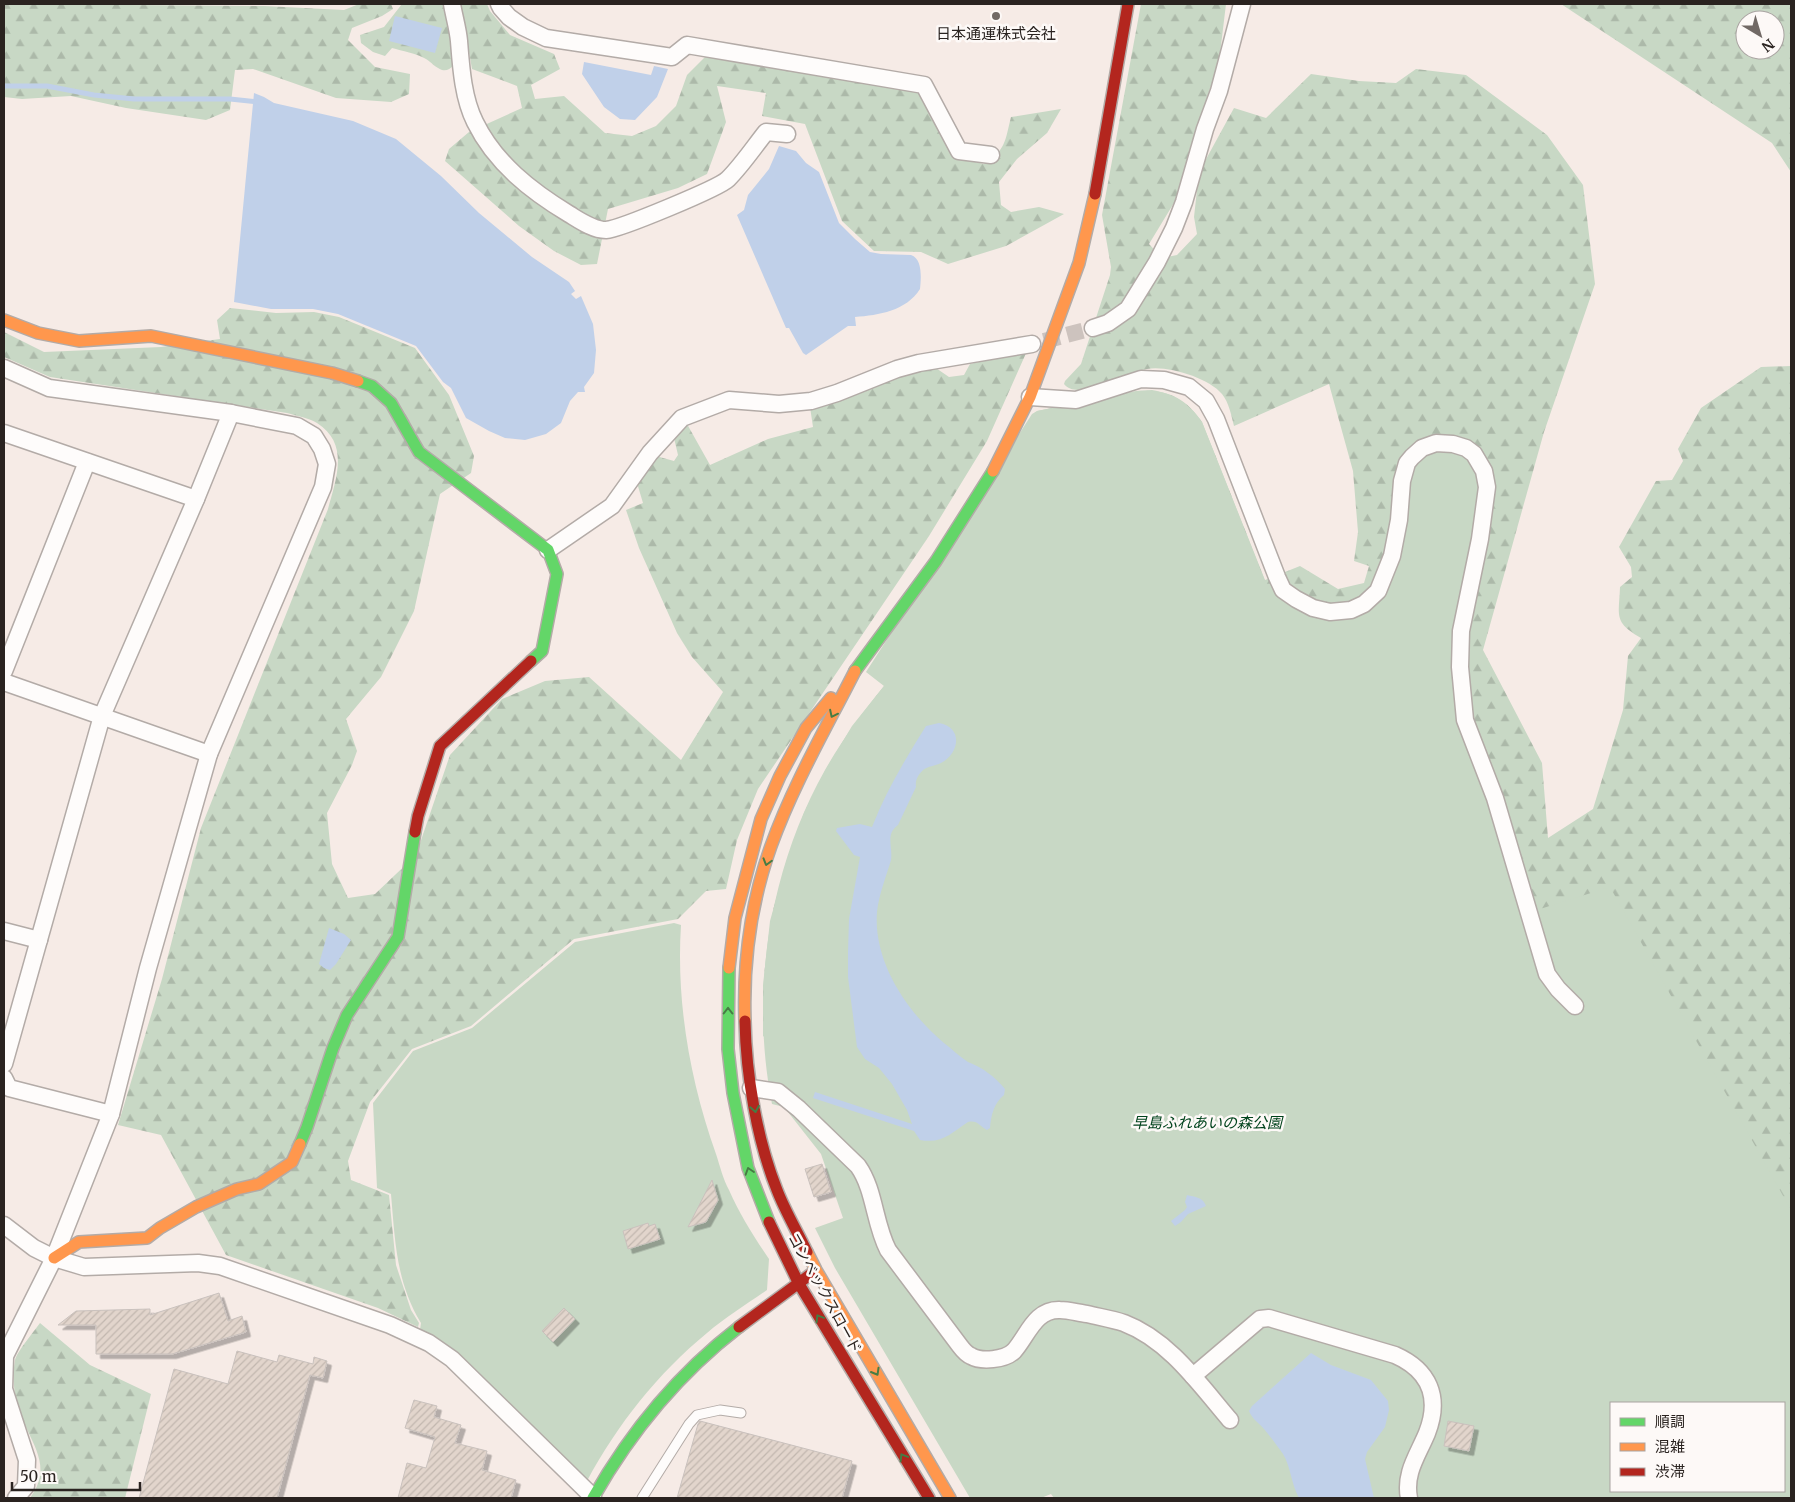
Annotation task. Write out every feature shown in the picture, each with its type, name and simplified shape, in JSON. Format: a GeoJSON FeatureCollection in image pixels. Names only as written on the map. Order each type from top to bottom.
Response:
{"type":"FeatureCollection","features":[{"type":"Feature","properties":{"kind":"street"},"geometry":{"type":"LineString","coordinates":[[452,4],[459,39],[460,63],[468,101],[475,122],[491,148],[520,180],[579,220],[598,229],[608,230],[625,225],[707,191],[727,180],[766,132],[787,134]]}},
{"type":"Feature","properties":{"kind":"street"},"geometry":{"type":"LineString","coordinates":[[499,4],[509,17],[523,27],[546,38],[672,57],[687,45],[924,85],[959,151],[991,155]]}},
{"type":"Feature","properties":{"kind":"street"},"geometry":{"type":"LineString","coordinates":[[855,670],[936,561],[968,512],[998,462],[1030,397],[1079,263],[1092,209],[1128,4]]}},
{"type":"Feature","properties":{"kind":"street"},"geometry":{"type":"LineString","coordinates":[[1093,328],[1108,324],[1128,309],[1157,262],[1174,228],[1184,202],[1205,129],[1220,91],[1242,4]]}},
{"type":"Feature","properties":{"kind":"street"},"geometry":{"type":"LineString","coordinates":[[4,320],[38,333],[79,341],[151,336],[332,373],[372,386],[391,403],[419,452],[548,550],[557,574],[542,651],[440,746],[418,816],[398,937],[347,1015],[333,1048],[307,1127],[292,1162],[258,1184],[237,1189],[196,1207],[147,1238],[78,1242],[54,1258]]}},
{"type":"Feature","properties":{"kind":"street"},"geometry":{"type":"LineString","coordinates":[[548,550],[612,506],[650,453],[682,418],[729,400],[779,404],[811,401],[837,394],[897,369],[919,363],[1032,344]]}},
{"type":"Feature","properties":{"kind":"street"},"geometry":{"type":"LineString","coordinates":[[4,368],[49,388],[231,413],[297,426],[314,436],[322,449],[327,464],[323,487],[209,754],[148,968],[110,1114],[54,1258],[5,1356],[4,1389],[27,1460],[26,1486],[16,1498]]}},
{"type":"Feature","properties":{"kind":"street"},"geometry":{"type":"LineString","coordinates":[[1030,397],[1076,400],[1141,379],[1164,380],[1189,387],[1206,401],[1216,419],[1283,590],[1313,608],[1330,612],[1351,610],[1364,604],[1378,591],[1395,546],[1402,481],[1407,464],[1412,457],[1422,448],[1436,443],[1453,444],[1466,448],[1474,454],[1484,471],[1487,488],[1480,539],[1461,631],[1460,668],[1465,720],[1495,798],[1547,974],[1575,1006]]}},
{"type":"Feature","properties":{"kind":"street"},"geometry":{"type":"LineString","coordinates":[[4,1064],[102,716],[231,413]]}},
{"type":"Feature","properties":{"kind":"street"},"geometry":{"type":"LineString","coordinates":[[4,434],[196,499]]}},
{"type":"Feature","properties":{"kind":"street"},"geometry":{"type":"LineString","coordinates":[[4,671],[87,462]]}},
{"type":"Feature","properties":{"kind":"street","name":"コンベックスロード"},"geometry":{"type":"LineString","coordinates":[[855,670],[796,786],[771,846],[749,932],[744,995],[745,1046],[760,1140],[777,1191],[816,1270],[950,1498]]}},
{"type":"Feature","properties":{"kind":"street","name":"コンベックスロード"},"geometry":{"type":"LineString","coordinates":[[855,670],[806,728],[780,776],[761,819],[735,918],[729,963],[728,1049],[733,1093],[748,1168],[766,1216],[798,1284],[929,1498]]}},
{"type":"Feature","properties":{"kind":"street"},"geometry":{"type":"LineString","coordinates":[[4,682],[209,754]]}},
{"type":"Feature","properties":{"kind":"street"},"geometry":{"type":"LineString","coordinates":[[4,931],[39,940]]}},
{"type":"Feature","properties":{"kind":"street"},"geometry":{"type":"LineString","coordinates":[[4,1078],[9,1088],[110,1114]]}},
{"type":"Feature","properties":{"kind":"street"},"geometry":{"type":"LineString","coordinates":[[751,1088],[778,1092],[799,1109],[858,1166],[865,1176],[882,1240],[960,1346],[972,1357],[982,1360],[1008,1355],[1014,1351],[1036,1320],[1050,1311],[1060,1310],[1097,1316],[1124,1323],[1162,1346],[1193,1376],[1230,1420]]}},
{"type":"Feature","properties":{"kind":"street"},"geometry":{"type":"LineString","coordinates":[[4,1225],[34,1248],[54,1258],[84,1267],[198,1263],[220,1266],[390,1325],[429,1343],[452,1359],[593,1498],[622,1451],[645,1420],[678,1382],[708,1352],[816,1270]]}},
{"type":"Feature","properties":{"kind":"street"},"geometry":{"type":"LineString","coordinates":[[1193,1376],[1260,1318],[1269,1318],[1395,1355],[1406,1360],[1416,1366],[1425,1377],[1430,1387],[1433,1402],[1427,1433],[1409,1471],[1408,1498]]}},
{"type":"Feature","properties":{"kind":"lane"},"geometry":{"type":"LineString","coordinates":[[642,1498],[689,1424],[697,1415],[720,1410],[741,1413]]}},
{"type":"Feature","properties":{"kind":"green space"},"geometry":{"type":"Polygon","coordinates":[[[4,4],[264,6],[344,10],[359,4],[391,4],[393,9],[382,16],[352,28],[348,40],[375,67],[410,74],[409,94],[391,102],[336,98],[253,69],[235,70],[230,110],[206,120],[126,108],[71,96],[22,99],[4,97],[4,4]]]}},
{"type":"Feature","properties":{"kind":"green space"},"geometry":{"type":"Polygon","coordinates":[[[402,4],[487,4],[490,11],[510,35],[554,54],[560,69],[531,85],[535,99],[564,96],[605,133],[632,136],[656,126],[676,106],[687,75],[705,57],[840,74],[918,87],[955,157],[984,164],[997,154],[1004,144],[1011,117],[1061,109],[1047,133],[1017,159],[999,182],[1001,205],[1011,212],[1039,207],[1064,214],[1006,246],[948,264],[921,252],[874,251],[842,221],[805,124],[762,116],[766,93],[717,86],[726,122],[707,174],[678,188],[608,209],[597,264],[581,265],[554,251],[519,226],[445,161],[449,149],[469,132],[522,108],[517,86],[472,69],[465,29],[456,62],[447,70],[440,69],[426,59],[392,48],[385,56],[373,52],[361,43],[360,35],[384,27],[402,4]]]}},
{"type":"Feature","properties":{"kind":"green space","name":"早島ふれあいの森公園"},"geometry":{"type":"Polygon","coordinates":[[[1141,4],[1226,4],[1219,62],[1190,148],[1180,193],[1149,244],[1162,258],[1177,255],[1197,234],[1194,217],[1199,172],[1234,108],[1266,118],[1311,74],[1359,81],[1396,83],[1416,69],[1466,75],[1547,135],[1583,185],[1595,284],[1544,432],[1483,650],[1542,763],[1548,838],[1593,809],[1623,710],[1628,656],[1641,638],[1626,627],[1620,617],[1620,587],[1632,577],[1631,567],[1619,547],[1656,481],[1672,480],[1683,461],[1678,449],[1701,408],[1761,367],[1791,366],[1791,1498],[1418,1498],[763,1036],[763,985],[770,921],[786,863],[804,813],[825,771],[852,726],[884,686],[1037,411],[1137,391],[1157,391],[1174,396],[1189,406],[1202,422],[1265,580],[1300,566],[1338,589],[1364,583],[1369,566],[1354,561],[1358,532],[1353,471],[1329,384],[1234,426],[1228,405],[1216,388],[1198,378],[1176,371],[1155,368],[1147,369],[1082,390],[1071,389],[1064,384],[1081,364],[1111,267],[1102,215],[1141,4]]]}},
{"type":"Feature","properties":{"kind":"green space"},"geometry":{"type":"Polygon","coordinates":[[[1561,4],[1791,4],[1791,172],[1772,143],[1561,4]]]}},
{"type":"Feature","properties":{"kind":"green space"},"geometry":{"type":"Polygon","coordinates":[[[230,308],[276,313],[314,312],[339,317],[415,348],[449,395],[474,456],[471,473],[440,494],[414,611],[381,677],[346,719],[357,751],[352,765],[327,813],[332,864],[348,898],[375,894],[416,855],[450,755],[502,699],[545,681],[589,677],[681,760],[723,692],[692,657],[677,633],[639,548],[626,510],[643,503],[637,483],[656,456],[674,461],[678,455],[674,438],[687,424],[710,465],[768,439],[813,427],[810,407],[881,381],[933,366],[949,377],[964,375],[970,364],[1027,351],[987,441],[929,536],[758,789],[737,840],[726,889],[706,891],[678,919],[574,939],[471,1026],[412,1049],[370,1102],[348,1161],[351,1180],[389,1195],[396,1265],[411,1310],[419,1323],[418,1327],[378,1308],[226,1255],[161,1135],[118,1125],[162,979],[201,828],[328,509],[337,474],[337,452],[334,441],[327,431],[307,418],[287,413],[50,377],[4,357],[4,332],[44,352],[161,347],[220,339],[217,320],[230,308]]]}},
{"type":"Feature","properties":{"kind":"green space","name":"早島ふれあいの森公園"},"geometry":{"type":"Polygon","coordinates":[[[1152,390],[1180,400],[1202,422],[1265,581],[1285,603],[1298,611],[1319,617],[1383,596],[1394,574],[1402,550],[1409,481],[1413,468],[1420,458],[1430,452],[1447,450],[1455,451],[1467,457],[1472,464],[1480,484],[1454,668],[1521,915],[1610,887],[1791,1210],[1791,1498],[1054,1498],[1051,1494],[1041,1498],[970,1498],[835,1268],[815,1228],[843,1218],[821,1154],[784,1107],[772,1104],[766,1062],[763,1019],[764,975],[769,932],[778,890],[790,849],[806,808],[838,748],[884,686],[866,672],[1032,414],[1037,411],[1137,391],[1152,390]]]}},
{"type":"Feature","properties":{"kind":"green space"},"geometry":{"type":"Polygon","coordinates":[[[674,923],[681,925],[680,954],[683,1012],[692,1070],[699,1098],[727,1186],[743,1217],[769,1259],[767,1290],[714,1327],[655,1383],[625,1420],[587,1481],[436,1338],[420,1330],[421,1323],[406,1292],[398,1260],[391,1194],[377,1188],[373,1103],[413,1051],[472,1028],[575,942],[674,923]]]}},
{"type":"Feature","properties":{"kind":"green space"},"geometry":{"type":"Polygon","coordinates":[[[40,1323],[90,1365],[151,1394],[125,1498],[30,1498],[37,1486],[40,1476],[40,1465],[38,1455],[18,1407],[14,1373],[16,1357],[40,1323]]]}},
{"type":"Feature","properties":{"kind":"water"},"geometry":{"type":"Polygon","coordinates":[[[395,16],[442,28],[435,53],[389,41],[395,16]]]}},
{"type":"Feature","properties":{"kind":"water"},"geometry":{"type":"Polygon","coordinates":[[[584,62],[651,75],[654,66],[668,69],[657,97],[635,120],[620,119],[604,107],[582,74],[584,62]]]}},
{"type":"Feature","properties":{"kind":"water"},"geometry":{"type":"Polygon","coordinates":[[[254,93],[274,103],[353,121],[396,139],[441,176],[479,213],[532,257],[569,282],[575,291],[571,294],[576,299],[581,296],[593,324],[596,350],[594,373],[584,387],[585,392],[578,392],[570,401],[561,423],[546,434],[525,440],[505,438],[466,418],[451,388],[443,382],[416,346],[338,314],[313,309],[271,309],[234,302],[254,93]]]}},
{"type":"Feature","properties":{"kind":"water"},"geometry":{"type":"Polygon","coordinates":[[[779,146],[796,151],[806,163],[819,172],[839,223],[855,239],[870,252],[911,255],[918,261],[920,270],[920,289],[907,302],[900,307],[882,313],[855,317],[856,326],[848,326],[806,355],[789,328],[786,328],[737,215],[744,210],[748,195],[769,169],[779,146]]]}},
{"type":"Feature","properties":{"kind":"water"},"geometry":{"type":"Polygon","coordinates":[[[939,723],[947,725],[952,730],[955,735],[955,747],[947,759],[923,770],[920,774],[898,825],[892,832],[890,841],[891,860],[878,905],[877,931],[887,967],[895,985],[917,1016],[944,1043],[965,1060],[981,1068],[997,1080],[1005,1089],[1004,1095],[994,1110],[990,1128],[987,1130],[976,1123],[968,1122],[946,1137],[928,1141],[920,1140],[914,1131],[813,1098],[815,1092],[912,1124],[907,1110],[892,1084],[879,1068],[865,1059],[857,1047],[848,977],[848,952],[849,919],[860,857],[854,855],[836,831],[837,828],[860,824],[872,827],[890,788],[926,726],[939,723]]]}},
{"type":"Feature","properties":{"kind":"water"},"geometry":{"type":"Polygon","coordinates":[[[329,928],[344,934],[351,940],[330,970],[319,964],[329,928]]]}},
{"type":"Feature","properties":{"kind":"water"},"geometry":{"type":"Polygon","coordinates":[[[1187,1195],[1201,1199],[1206,1206],[1188,1214],[1175,1226],[1171,1221],[1187,1207],[1185,1202],[1187,1195]]]}},
{"type":"Feature","properties":{"kind":"water"},"geometry":{"type":"Polygon","coordinates":[[[1311,1353],[1331,1365],[1371,1380],[1388,1401],[1389,1410],[1385,1427],[1367,1452],[1365,1459],[1374,1498],[1299,1498],[1283,1454],[1249,1411],[1252,1406],[1311,1353]]]}},
{"type":"Feature","properties":{"kind":"building"},"geometry":{"type":"Polygon","coordinates":[[[822,1164],[831,1192],[814,1197],[805,1169],[822,1164]]]}},
{"type":"Feature","properties":{"kind":"building"},"geometry":{"type":"Polygon","coordinates":[[[712,1180],[718,1200],[706,1222],[688,1227],[712,1180]]]}},
{"type":"Feature","properties":{"kind":"building"},"geometry":{"type":"Polygon","coordinates":[[[648,1223],[649,1226],[655,1224],[660,1239],[628,1249],[623,1231],[648,1223]]]}},
{"type":"Feature","properties":{"kind":"building"},"geometry":{"type":"Polygon","coordinates":[[[219,1293],[228,1321],[242,1316],[246,1332],[172,1354],[96,1354],[96,1325],[58,1325],[76,1311],[150,1309],[150,1315],[219,1293]]]}},
{"type":"Feature","properties":{"kind":"building"},"geometry":{"type":"Polygon","coordinates":[[[564,1308],[575,1319],[553,1342],[542,1331],[564,1308]]]}},
{"type":"Feature","properties":{"kind":"building"},"geometry":{"type":"Polygon","coordinates":[[[237,1351],[277,1362],[279,1355],[313,1364],[314,1357],[327,1361],[323,1378],[310,1375],[277,1498],[139,1498],[174,1369],[228,1384],[237,1351]]]}},
{"type":"Feature","properties":{"kind":"building"},"geometry":{"type":"Polygon","coordinates":[[[414,1400],[437,1406],[434,1417],[461,1425],[455,1443],[487,1451],[482,1470],[516,1480],[511,1498],[398,1498],[407,1463],[426,1468],[435,1437],[405,1428],[414,1400]]]}},
{"type":"Feature","properties":{"kind":"building"},"geometry":{"type":"Polygon","coordinates":[[[700,1421],[852,1461],[842,1498],[677,1498],[700,1421]]]}},
{"type":"Feature","properties":{"kind":"building"},"geometry":{"type":"Polygon","coordinates":[[[1448,1421],[1474,1426],[1469,1451],[1444,1446],[1448,1421]]]}},
{"type":"Feature","properties":{"kind":"waterway"},"geometry":{"type":"LineString","coordinates":[[4,86],[47,86],[94,95],[134,99],[230,99],[258,102]]}},
{"type":"Feature","properties":{"kind":"tunnel"},"geometry":{"type":"LineString","coordinates":[[1044,341],[1093,328]]}},
{"type":"Feature","properties":{"kind":"traffic: fast"},"geometry":{"type":"LineString","coordinates":[[358,381],[372,386],[391,403],[419,452],[548,550],[557,574],[542,651],[531,661]]}},
{"type":"Feature","properties":{"kind":"traffic: fast"},"geometry":{"type":"LineString","coordinates":[[855,671],[936,561],[993,471]]}},
{"type":"Feature","properties":{"kind":"traffic: fast"},"geometry":{"type":"LineString","coordinates":[[300,1144],[333,1048],[347,1015],[398,937],[415,832]]}},
{"type":"Feature","properties":{"kind":"traffic: fast"},"geometry":{"type":"LineString","coordinates":[[729,968],[728,1049],[733,1093],[748,1168],[769,1222]]}},
{"type":"Feature","properties":{"kind":"traffic: fast"},"geometry":{"type":"LineString","coordinates":[[593,1498],[623,1450],[657,1405],[696,1364],[739,1327]]}},
{"type":"Feature","properties":{"kind":"traffic: slow"},"geometry":{"type":"LineString","coordinates":[[993,471],[1030,397],[1079,263],[1095,194]]}},
{"type":"Feature","properties":{"kind":"traffic: slow"},"geometry":{"type":"LineString","coordinates":[[4,320],[38,333],[79,341],[151,336],[332,373],[358,381]]}},
{"type":"Feature","properties":{"kind":"traffic: slow"},"geometry":{"type":"LineString","coordinates":[[745,1021],[747,954],[753,910],[764,867],[789,801],[855,671]]}},
{"type":"Feature","properties":{"kind":"traffic: slow"},"geometry":{"type":"LineString","coordinates":[[729,968],[735,918],[761,819],[780,776],[806,728],[831,698]]}},
{"type":"Feature","properties":{"kind":"traffic: slow"},"geometry":{"type":"LineString","coordinates":[[54,1258],[79,1242],[147,1238],[160,1228],[196,1207],[237,1189],[259,1184],[292,1162],[300,1144]]}},
{"type":"Feature","properties":{"kind":"traffic: slow"},"geometry":{"type":"LineString","coordinates":[[807,1252],[950,1498]]}},
{"type":"Feature","properties":{"kind":"traffic: jam"},"geometry":{"type":"LineString","coordinates":[[1095,194],[1128,4]]}},
{"type":"Feature","properties":{"kind":"traffic: jam"},"geometry":{"type":"LineString","coordinates":[[415,832],[418,816],[440,746],[531,661]]}},
{"type":"Feature","properties":{"kind":"traffic: jam"},"geometry":{"type":"LineString","coordinates":[[745,1021],[750,1085],[758,1129],[780,1198],[807,1252]]}},
{"type":"Feature","properties":{"kind":"traffic: jam"},"geometry":{"type":"LineString","coordinates":[[769,1222],[799,1284],[929,1498]]}},
{"type":"Feature","properties":{"kind":"traffic: jam"},"geometry":{"type":"LineString","coordinates":[[739,1327],[811,1274]]}},
{"type":"Feature","properties":{"kind":"place","name":"日本通運株式会社"},"geometry":{"type":"Point","coordinates":[996,16]}}]}
